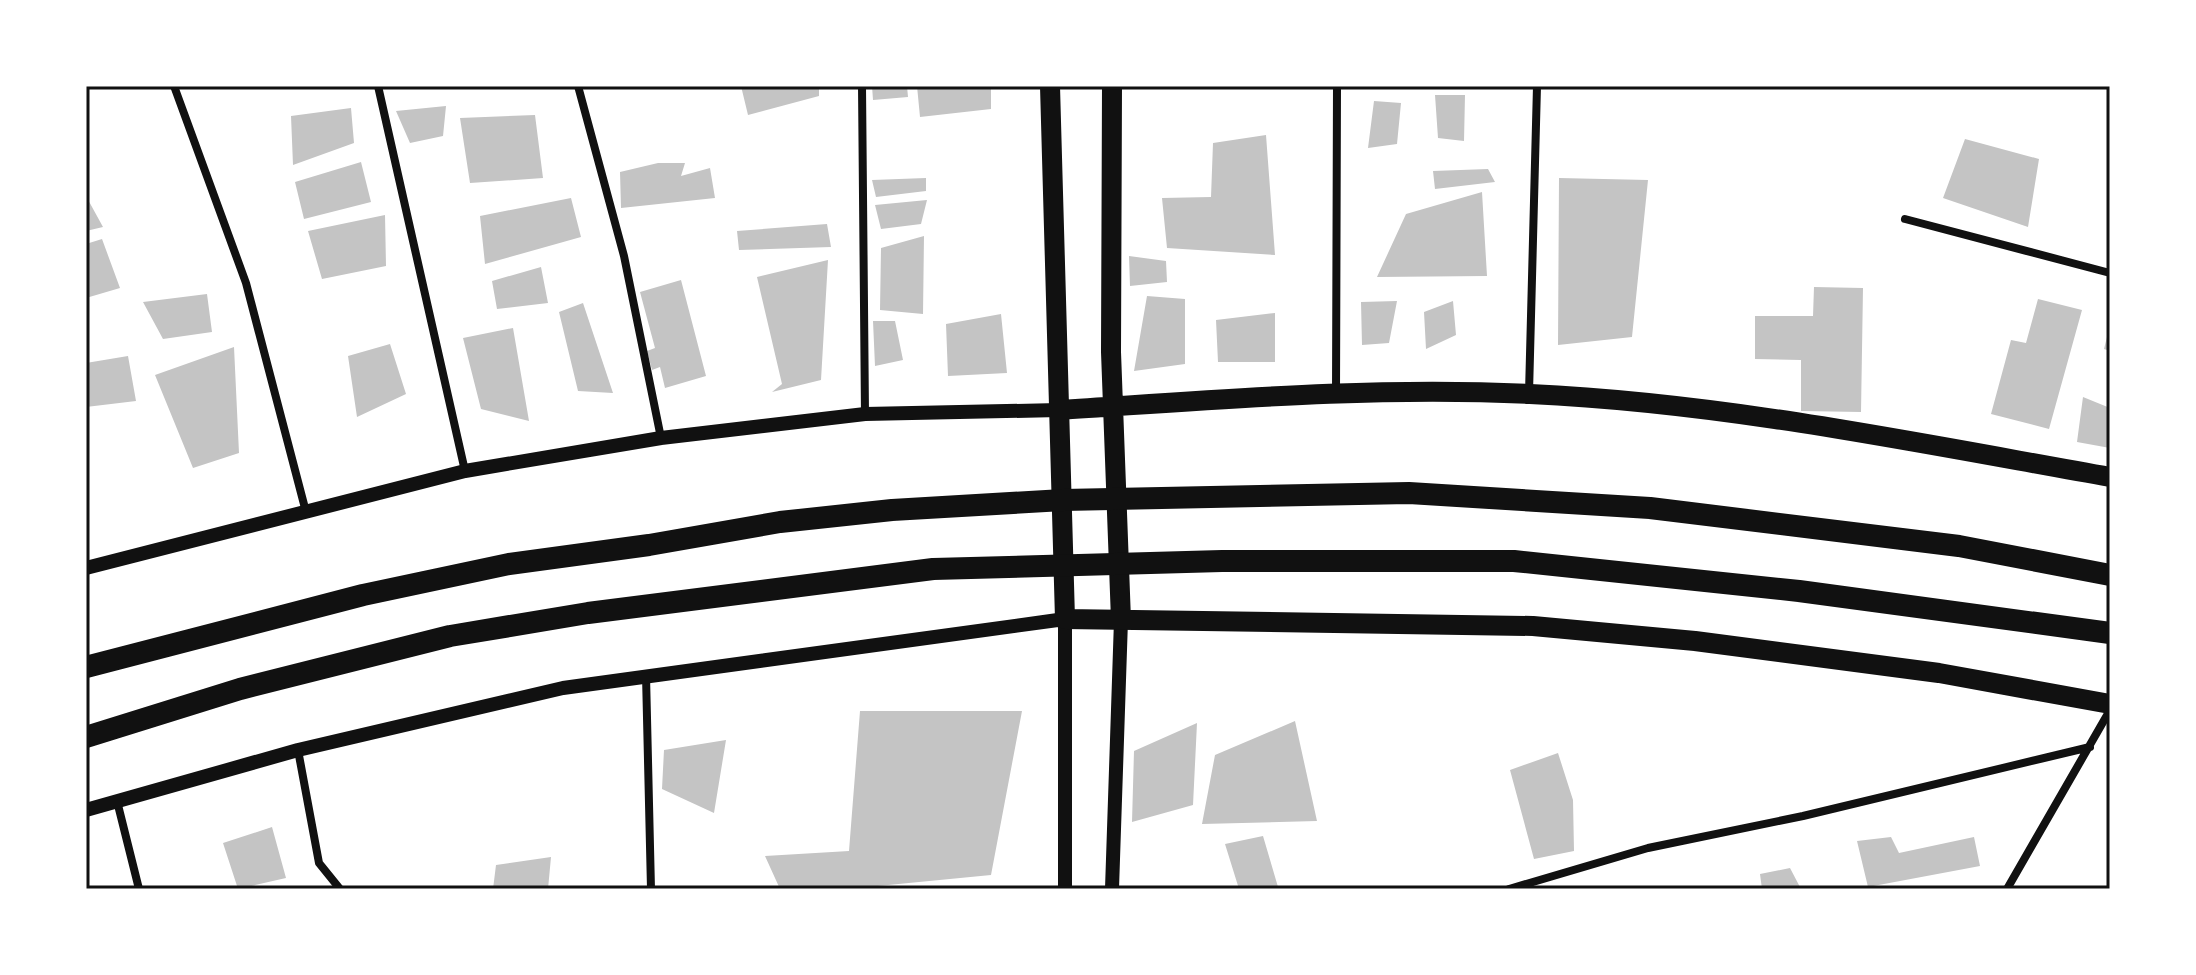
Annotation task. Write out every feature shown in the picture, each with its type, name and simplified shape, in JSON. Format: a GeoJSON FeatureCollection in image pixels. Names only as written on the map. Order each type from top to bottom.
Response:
{"type":"FeatureCollection","features":[{"type":"Feature","properties":{"kind":"highway"},"geometry":{"type":"LineString","coordinates":[[86,667],[363,595],[509,564],[649,545],[780,522],[892,510],[1063,500],[1409,493],[1650,508],[1786,522],[1959,546],[2110,575]]}},
{"type":"Feature","properties":{"kind":"highway"},"geometry":{"type":"LineString","coordinates":[[86,737],[240,689],[450,636],[588,613],[933,569],[1392,559],[1514,561],[1971,612],[2110,633]]}},
{"type":"Feature","properties":{"kind":"main road"},"geometry":{"type":"LineString","coordinates":[[1050,86],[1065,619],[1533,626],[1695,641],[1939,673],[2110,704]]}},
{"type":"Feature","properties":{"kind":"main road"},"geometry":{"type":"LineString","coordinates":[[1112,86],[1113,406],[1121,620]]}},
{"type":"Feature","properties":{"kind":"main road"},"geometry":{"type":"LineString","coordinates":[[1059,410],[1336,395],[1529,393],[1795,420],[2110,477]]}},
{"type":"Feature","properties":{"kind":"street"},"geometry":{"type":"LineString","coordinates":[[174,86],[246,283],[306,513]]}},
{"type":"Feature","properties":{"kind":"street"},"geometry":{"type":"LineString","coordinates":[[378,86],[465,471]]}},
{"type":"Feature","properties":{"kind":"street"},"geometry":{"type":"LineString","coordinates":[[578,86],[624,256],[661,438]]}},
{"type":"Feature","properties":{"kind":"street"},"geometry":{"type":"LineString","coordinates":[[862,86],[865,414]]}},
{"type":"Feature","properties":{"kind":"street"},"geometry":{"type":"LineString","coordinates":[[1336,395],[1337,86]]}},
{"type":"Feature","properties":{"kind":"street"},"geometry":{"type":"LineString","coordinates":[[1529,393],[1537,86]]}},
{"type":"Feature","properties":{"kind":"street"},"geometry":{"type":"LineString","coordinates":[[1905,219],[2110,273]]}},
{"type":"Feature","properties":{"kind":"street"},"geometry":{"type":"LineString","coordinates":[[86,568],[465,471],[661,438],[865,414],[1059,410]]}},
{"type":"Feature","properties":{"kind":"street"},"geometry":{"type":"LineString","coordinates":[[86,810],[298,750],[563,688],[1065,619],[1065,889]]}},
{"type":"Feature","properties":{"kind":"street"},"geometry":{"type":"LineString","coordinates":[[1112,889],[1121,620]]}},
{"type":"Feature","properties":{"kind":"street"},"geometry":{"type":"LineString","coordinates":[[646,675],[651,889]]}},
{"type":"Feature","properties":{"kind":"street"},"geometry":{"type":"LineString","coordinates":[[2007,889],[2110,710]]}},
{"type":"Feature","properties":{"kind":"street"},"geometry":{"type":"LineString","coordinates":[[1509,889],[1648,848],[1803,816],[2090,747]]}},
{"type":"Feature","properties":{"kind":"street"},"geometry":{"type":"LineString","coordinates":[[298,750],[319,863],[340,889]]}},
{"type":"Feature","properties":{"kind":"street"},"geometry":{"type":"LineString","coordinates":[[116,800],[139,889]]}},
{"type":"Feature","properties":{"kind":"building"},"geometry":{"type":"Polygon","coordinates":[[[741,86],[819,86],[819,96],[748,115],[741,86]]]}},
{"type":"Feature","properties":{"kind":"building"},"geometry":{"type":"Polygon","coordinates":[[[872,86],[907,86],[908,97],[873,100],[872,86]]]}},
{"type":"Feature","properties":{"kind":"building"},"geometry":{"type":"Polygon","coordinates":[[[917,86],[991,86],[991,109],[920,117],[917,86]]]}},
{"type":"Feature","properties":{"kind":"building"},"geometry":{"type":"Polygon","coordinates":[[[1435,95],[1465,95],[1464,141],[1438,138],[1435,95]]]}},
{"type":"Feature","properties":{"kind":"building"},"geometry":{"type":"Polygon","coordinates":[[[1374,101],[1401,103],[1397,144],[1368,148],[1374,101]]]}},
{"type":"Feature","properties":{"kind":"building"},"geometry":{"type":"Polygon","coordinates":[[[446,106],[443,136],[410,143],[396,111],[446,106]]]}},
{"type":"Feature","properties":{"kind":"building"},"geometry":{"type":"Polygon","coordinates":[[[351,108],[354,143],[293,165],[291,116],[351,108]]]}},
{"type":"Feature","properties":{"kind":"building"},"geometry":{"type":"Polygon","coordinates":[[[535,115],[543,178],[470,183],[460,118],[535,115]]]}},
{"type":"Feature","properties":{"kind":"building"},"geometry":{"type":"Polygon","coordinates":[[[1266,135],[1275,255],[1167,248],[1162,198],[1211,197],[1213,143],[1266,135]]]}},
{"type":"Feature","properties":{"kind":"building"},"geometry":{"type":"Polygon","coordinates":[[[1965,139],[2039,159],[2028,227],[1943,198],[1965,139]]]}},
{"type":"Feature","properties":{"kind":"building"},"geometry":{"type":"Polygon","coordinates":[[[361,162],[371,202],[304,219],[295,182],[361,162]]]}},
{"type":"Feature","properties":{"kind":"building"},"geometry":{"type":"Polygon","coordinates":[[[658,163],[685,163],[681,176],[710,168],[715,198],[621,208],[620,172],[658,163]]]}},
{"type":"Feature","properties":{"kind":"building"},"geometry":{"type":"Polygon","coordinates":[[[1488,169],[1495,182],[1435,189],[1433,171],[1488,169]]]}},
{"type":"Feature","properties":{"kind":"building"},"geometry":{"type":"Polygon","coordinates":[[[926,178],[926,191],[876,197],[872,180],[926,178]]]}},
{"type":"Feature","properties":{"kind":"building"},"geometry":{"type":"Polygon","coordinates":[[[1559,178],[1648,180],[1632,337],[1558,345],[1559,178]]]}},
{"type":"Feature","properties":{"kind":"building"},"geometry":{"type":"Polygon","coordinates":[[[1482,192],[1487,276],[1377,277],[1406,214],[1482,192]]]}},
{"type":"Feature","properties":{"kind":"building"},"geometry":{"type":"Polygon","coordinates":[[[86,196],[103,227],[86,231],[86,196]]]}},
{"type":"Feature","properties":{"kind":"building"},"geometry":{"type":"Polygon","coordinates":[[[571,198],[581,237],[485,264],[480,216],[571,198]]]}},
{"type":"Feature","properties":{"kind":"building"},"geometry":{"type":"Polygon","coordinates":[[[927,200],[921,224],[881,229],[875,205],[927,200]]]}},
{"type":"Feature","properties":{"kind":"building"},"geometry":{"type":"Polygon","coordinates":[[[385,215],[386,266],[322,279],[308,231],[385,215]]]}},
{"type":"Feature","properties":{"kind":"building"},"geometry":{"type":"Polygon","coordinates":[[[827,224],[831,247],[739,250],[737,231],[827,224]]]}},
{"type":"Feature","properties":{"kind":"building"},"geometry":{"type":"Polygon","coordinates":[[[924,236],[923,314],[880,310],[881,248],[924,236]]]}},
{"type":"Feature","properties":{"kind":"building"},"geometry":{"type":"Polygon","coordinates":[[[102,239],[120,288],[86,298],[86,244],[102,239]]]}},
{"type":"Feature","properties":{"kind":"building"},"geometry":{"type":"Polygon","coordinates":[[[1129,256],[1166,261],[1167,282],[1130,286],[1129,256]]]}},
{"type":"Feature","properties":{"kind":"building"},"geometry":{"type":"Polygon","coordinates":[[[828,260],[821,380],[772,392],[782,384],[757,277],[828,260]]]}},
{"type":"Feature","properties":{"kind":"building"},"geometry":{"type":"Polygon","coordinates":[[[541,267],[548,303],[497,309],[492,281],[541,267]]]}},
{"type":"Feature","properties":{"kind":"building"},"geometry":{"type":"Polygon","coordinates":[[[681,280],[706,376],[665,388],[660,367],[652,370],[647,351],[655,348],[640,292],[681,280]]]}},
{"type":"Feature","properties":{"kind":"building"},"geometry":{"type":"Polygon","coordinates":[[[1814,287],[1863,288],[1861,412],[1801,411],[1801,360],[1755,359],[1755,316],[1813,316],[1814,287]]]}},
{"type":"Feature","properties":{"kind":"building"},"geometry":{"type":"Polygon","coordinates":[[[207,294],[212,332],[163,339],[143,302],[207,294]]]}},
{"type":"Feature","properties":{"kind":"building"},"geometry":{"type":"Polygon","coordinates":[[[1147,296],[1185,299],[1185,364],[1134,371],[1147,296]]]}},
{"type":"Feature","properties":{"kind":"building"},"geometry":{"type":"Polygon","coordinates":[[[2038,299],[2082,310],[2049,429],[1991,414],[2011,340],[2026,343],[2038,299]]]}},
{"type":"Feature","properties":{"kind":"building"},"geometry":{"type":"Polygon","coordinates":[[[1397,301],[1389,343],[1362,345],[1361,302],[1397,301]]]}},
{"type":"Feature","properties":{"kind":"building"},"geometry":{"type":"Polygon","coordinates":[[[1453,301],[1456,335],[1426,349],[1424,312],[1453,301]]]}},
{"type":"Feature","properties":{"kind":"building"},"geometry":{"type":"Polygon","coordinates":[[[583,303],[613,393],[578,391],[559,312],[583,303]]]}},
{"type":"Feature","properties":{"kind":"building"},"geometry":{"type":"Polygon","coordinates":[[[1275,313],[1275,362],[1218,362],[1216,320],[1275,313]]]}},
{"type":"Feature","properties":{"kind":"building"},"geometry":{"type":"Polygon","coordinates":[[[1001,314],[1007,373],[948,376],[946,324],[1001,314]]]}},
{"type":"Feature","properties":{"kind":"building"},"geometry":{"type":"Polygon","coordinates":[[[873,321],[895,321],[903,360],[875,366],[873,321]]]}},
{"type":"Feature","properties":{"kind":"building"},"geometry":{"type":"Polygon","coordinates":[[[513,328],[529,421],[481,409],[463,338],[513,328]]]}},
{"type":"Feature","properties":{"kind":"building"},"geometry":{"type":"Polygon","coordinates":[[[2110,329],[2110,351],[2104,349],[2110,329]]]}},
{"type":"Feature","properties":{"kind":"building"},"geometry":{"type":"Polygon","coordinates":[[[390,344],[406,394],[357,417],[348,356],[390,344]]]}},
{"type":"Feature","properties":{"kind":"building"},"geometry":{"type":"Polygon","coordinates":[[[234,347],[239,453],[193,468],[155,375],[234,347]]]}},
{"type":"Feature","properties":{"kind":"building"},"geometry":{"type":"Polygon","coordinates":[[[128,356],[136,401],[86,407],[86,363],[128,356]]]}},
{"type":"Feature","properties":{"kind":"building"},"geometry":{"type":"Polygon","coordinates":[[[2083,397],[2110,408],[2110,448],[2077,442],[2083,397]]]}},
{"type":"Feature","properties":{"kind":"building"},"geometry":{"type":"Polygon","coordinates":[[[860,711],[1022,711],[991,875],[847,889],[780,889],[765,856],[849,851],[860,711]]]}},
{"type":"Feature","properties":{"kind":"building"},"geometry":{"type":"Polygon","coordinates":[[[1295,721],[1317,821],[1202,824],[1215,755],[1295,721]]]}},
{"type":"Feature","properties":{"kind":"building"},"geometry":{"type":"Polygon","coordinates":[[[1197,723],[1193,805],[1132,822],[1134,751],[1197,723]]]}},
{"type":"Feature","properties":{"kind":"building"},"geometry":{"type":"Polygon","coordinates":[[[726,740],[714,813],[662,789],[664,750],[726,740]]]}},
{"type":"Feature","properties":{"kind":"building"},"geometry":{"type":"Polygon","coordinates":[[[1558,753],[1573,800],[1574,851],[1534,859],[1510,770],[1558,753]]]}},
{"type":"Feature","properties":{"kind":"building"},"geometry":{"type":"Polygon","coordinates":[[[272,827],[286,878],[238,889],[223,843],[272,827]]]}},
{"type":"Feature","properties":{"kind":"building"},"geometry":{"type":"Polygon","coordinates":[[[1263,836],[1278,887],[1239,889],[1225,844],[1263,836]]]}},
{"type":"Feature","properties":{"kind":"building"},"geometry":{"type":"Polygon","coordinates":[[[1891,837],[1899,853],[1974,837],[1980,866],[1868,887],[1857,841],[1891,837]]]}},
{"type":"Feature","properties":{"kind":"building"},"geometry":{"type":"Polygon","coordinates":[[[551,857],[548,889],[493,889],[496,865],[551,857]]]}},
{"type":"Feature","properties":{"kind":"building"},"geometry":{"type":"Polygon","coordinates":[[[1790,868],[1801,889],[1762,889],[1760,874],[1790,868]]]}}]}
